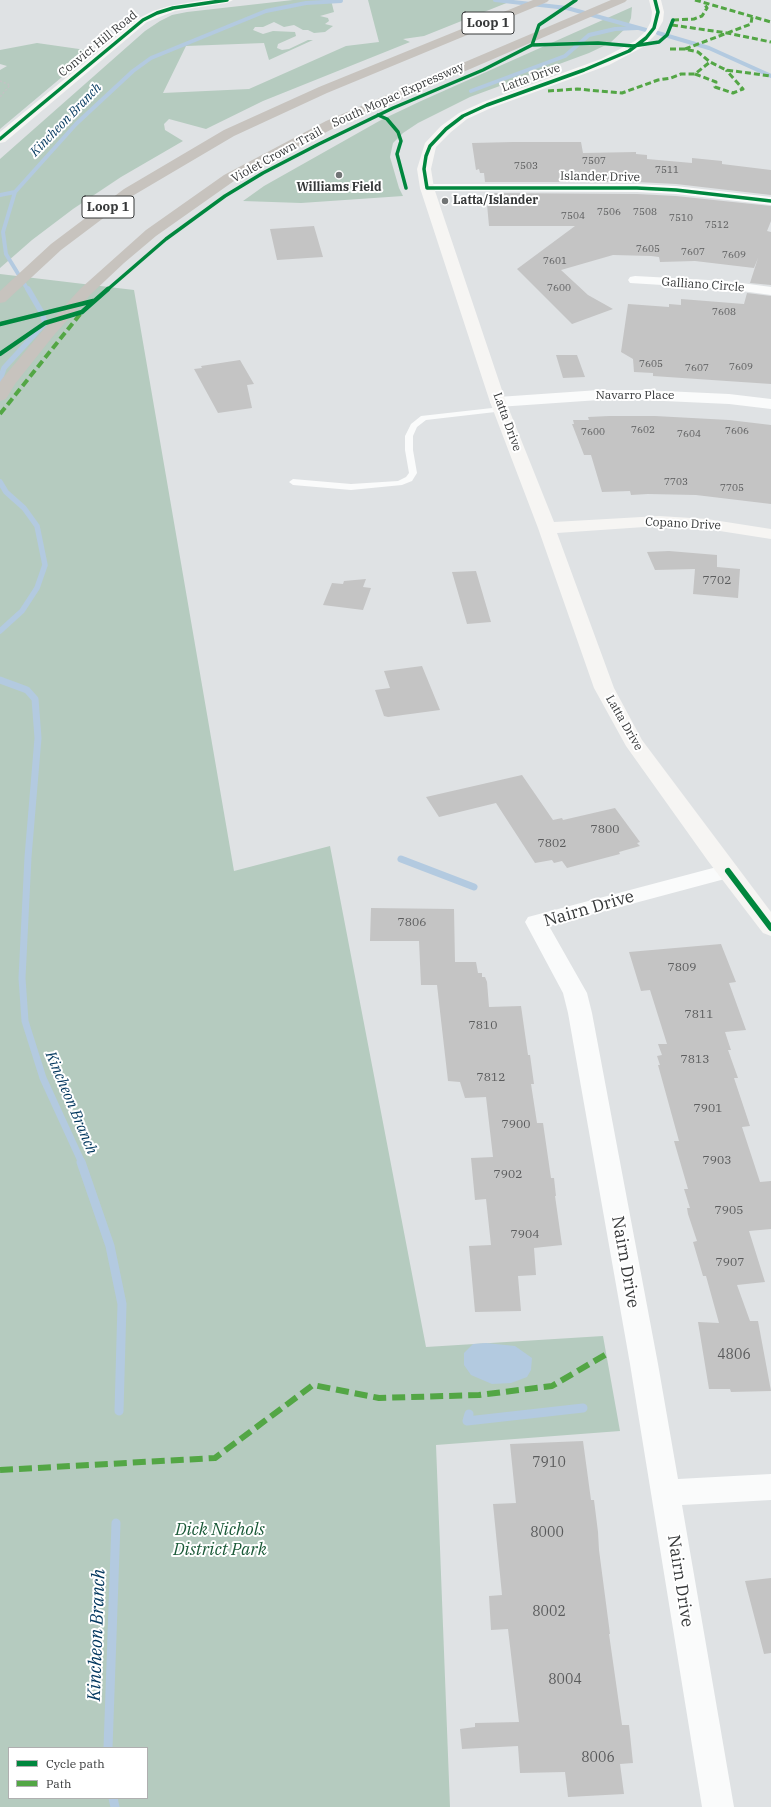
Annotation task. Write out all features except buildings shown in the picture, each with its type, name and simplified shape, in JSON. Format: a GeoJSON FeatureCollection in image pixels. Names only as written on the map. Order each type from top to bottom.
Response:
{"type":"FeatureCollection","features":[{"type":"Feature","properties":{"kind":"highway","name":"Loop 1"},"geometry":{"type":"LineString","coordinates":[[0,299],[56,247],[123,196],[229,133],[277,109],[543,0]]}},
{"type":"Feature","properties":{"kind":"highway","name":"South Mopac Expressway"},"geometry":{"type":"LineString","coordinates":[[0,396],[8,382],[49,332],[85,292],[119,260],[152,233],[229,178],[331,124],[486,56],[620,0]]}},
{"type":"Feature","properties":{"kind":"street","name":"Convict Hill Road"},"geometry":{"type":"LineString","coordinates":[[0,139],[143,20],[157,13],[173,8],[227,0]]}},
{"type":"Feature","properties":{"kind":"street","name":"Latta Drive"},"geometry":{"type":"LineString","coordinates":[[655,0],[658,12],[654,28],[639,44],[605,62],[486,105],[463,116],[446,129],[430,146],[424,169],[427,188],[500,405],[547,528],[604,688],[633,742],[771,928]]}},
{"type":"Feature","properties":{"kind":"street","name":"Islander Drive"},"geometry":{"type":"LineString","coordinates":[[427,188],[637,188],[676,190],[771,201]]}},
{"type":"Feature","properties":{"kind":"street","name":"Galliano Circle"},"geometry":{"type":"LineString","coordinates":[[635,280],[727,285],[771,291]]}},
{"type":"Feature","properties":{"kind":"street","name":"Navarro Place"},"geometry":{"type":"LineString","coordinates":[[500,405],[598,395],[642,395],[729,399],[771,404]]}},
{"type":"Feature","properties":{"kind":"street","name":"Copano Drive"},"geometry":{"type":"LineString","coordinates":[[547,528],[659,521],[706,524],[771,534]]}},
{"type":"Feature","properties":{"kind":"street","name":"Nairn Drive"},"geometry":{"type":"LineString","coordinates":[[718,1807],[644,1364],[580,1013],[575,993],[536,922],[728,871]]}},
{"type":"Feature","properties":{"kind":"street"},"geometry":{"type":"LineString","coordinates":[[666,1493],[771,1487]]}},
{"type":"Feature","properties":{"kind":"lane"},"geometry":{"type":"LineString","coordinates":[[293,482],[351,487],[404,481],[409,479],[413,473],[408,450],[409,436],[414,426],[424,418],[500,405]]}},
{"type":"Feature","properties":{"kind":"path"},"geometry":{"type":"LineString","coordinates":[[0,81],[10,85],[0,97]]}},
{"type":"Feature","properties":{"kind":"green space"},"geometry":{"type":"Polygon","coordinates":[[[293,0],[331,0],[334,12],[320,16],[328,18],[329,21],[325,24],[333,26],[325,32],[314,33],[308,30],[303,30],[294,25],[284,27],[274,22],[263,27],[255,27],[253,30],[263,34],[273,31],[295,32],[296,36],[278,44],[277,48],[282,50],[289,49],[308,40],[313,40],[269,60],[264,43],[186,46],[163,93],[249,89],[346,46],[379,42],[368,0],[514,0],[424,36],[403,39],[410,42],[263,101],[206,129],[169,119],[164,124],[165,130],[183,141],[121,177],[73,209],[32,240],[0,268],[0,159],[145,31],[160,21],[172,15],[187,12],[293,0]]]}},
{"type":"Feature","properties":{"kind":"green space"},"geometry":{"type":"Polygon","coordinates":[[[632,7],[631,18],[628,26],[610,43],[589,53],[470,97],[418,123],[403,133],[393,143],[390,157],[399,188],[403,196],[301,203],[243,201],[264,186],[381,120],[632,7]]]}},
{"type":"Feature","properties":{"kind":"green space"},"geometry":{"type":"Polygon","coordinates":[[[37,43],[93,51],[0,129],[0,70],[7,66],[0,64],[0,50],[37,43]]]}},
{"type":"Feature","properties":{"kind":"green space","name":"Dick Nichols District Park"},"geometry":{"type":"Polygon","coordinates":[[[0,274],[134,290],[234,871],[330,846],[426,1347],[603,1336],[620,1431],[436,1445],[450,1807],[0,1807],[0,274]]]}},
{"type":"Feature","properties":{"kind":"water"},"geometry":{"type":"Polygon","coordinates":[[[486,1343],[515,1346],[532,1358],[531,1370],[527,1377],[511,1383],[492,1384],[471,1375],[464,1365],[464,1353],[473,1344],[486,1343]]]}},
{"type":"Feature","properties":{"kind":"waterway","name":"Kincheon Branch"},"geometry":{"type":"LineString","coordinates":[[495,0],[567,8],[646,30]]}},
{"type":"Feature","properties":{"kind":"waterway","name":"Kincheon Branch"},"geometry":{"type":"LineString","coordinates":[[15,192],[76,124],[133,71],[151,58],[266,11],[306,3],[341,1]]}},
{"type":"Feature","properties":{"kind":"waterway"},"geometry":{"type":"LineString","coordinates":[[471,91],[565,56],[589,35],[615,29],[637,28]]}},
{"type":"Feature","properties":{"kind":"waterway","name":"Kincheon Branch"},"geometry":{"type":"LineString","coordinates":[[658,33],[709,48],[771,76]]}},
{"type":"Feature","properties":{"kind":"waterway"},"geometry":{"type":"LineString","coordinates":[[0,195],[15,192]]}},
{"type":"Feature","properties":{"kind":"waterway","name":"Kincheon Branch"},"geometry":{"type":"LineString","coordinates":[[15,192],[3,232],[6,254],[28,290]]}},
{"type":"Feature","properties":{"kind":"waterway","name":"Kincheon Branch"},"geometry":{"type":"LineString","coordinates":[[0,380],[4,368],[45,323],[42,313],[28,289]]}},
{"type":"Feature","properties":{"kind":"waterway","name":"Kincheon Branch"},"geometry":{"type":"LineString","coordinates":[[0,482],[6,492],[24,508],[37,526],[45,565],[37,588],[22,611],[0,631]]}},
{"type":"Feature","properties":{"kind":"waterway","name":"Kincheon Branch"},"geometry":{"type":"LineString","coordinates":[[0,680],[27,690],[35,699],[38,738],[28,857],[22,978],[25,1021],[43,1078],[82,1163]]}},
{"type":"Feature","properties":{"kind":"waterway"},"geometry":{"type":"LineString","coordinates":[[401,859],[474,887]]}},
{"type":"Feature","properties":{"kind":"waterway","name":"Kincheon Branch"},"geometry":{"type":"LineString","coordinates":[[81,1162],[110,1246],[122,1304],[119,1411]]}},
{"type":"Feature","properties":{"kind":"waterway"},"geometry":{"type":"LineString","coordinates":[[469,1414],[467,1421],[583,1408]]}},
{"type":"Feature","properties":{"kind":"waterway","name":"Kincheon Branch"},"geometry":{"type":"LineString","coordinates":[[108,1747],[116,1523]]}},
{"type":"Feature","properties":{"kind":"waterway","name":"Kincheon Branch"},"geometry":{"type":"LineString","coordinates":[[113,1799],[115,1807]]}},
{"type":"Feature","properties":{"kind":"marked path"},"geometry":{"type":"LineString","coordinates":[[695,0],[771,22]]}},
{"type":"Feature","properties":{"kind":"marked path"},"geometry":{"type":"LineString","coordinates":[[673,20],[694,19],[702,16],[707,8],[704,3]]}},
{"type":"Feature","properties":{"kind":"marked path"},"geometry":{"type":"LineString","coordinates":[[685,49],[751,24],[752,17]]}},
{"type":"Feature","properties":{"kind":"marked path"},"geometry":{"type":"LineString","coordinates":[[672,25],[727,33],[771,42]]}},
{"type":"Feature","properties":{"kind":"marked path"},"geometry":{"type":"LineString","coordinates":[[670,49],[685,49],[698,52],[710,62],[726,70],[771,76]]}},
{"type":"Feature","properties":{"kind":"marked path"},"geometry":{"type":"LineString","coordinates":[[548,91],[577,89],[622,93],[658,80],[671,78],[681,74],[695,74],[698,70],[710,62]]}},
{"type":"Feature","properties":{"kind":"marked path"},"geometry":{"type":"LineString","coordinates":[[695,74],[716,82],[715,87],[733,93],[743,89],[726,70]]}},
{"type":"Feature","properties":{"kind":"marked path"},"geometry":{"type":"LineString","coordinates":[[0,414],[81,313]]}},
{"type":"Feature","properties":{"kind":"marked path"},"geometry":{"type":"LineString","coordinates":[[0,1470],[215,1458],[313,1385],[379,1398],[479,1395],[552,1386],[610,1352]]}},
{"type":"Feature","properties":{"kind":"cycle path"},"geometry":{"type":"LineString","coordinates":[[0,139],[143,20],[157,13],[173,8],[227,0]]}},
{"type":"Feature","properties":{"kind":"cycle path","name":"Violet Crown Trail"},"geometry":{"type":"LineString","coordinates":[[0,354],[45,323],[82,312],[166,239],[225,196],[263,173],[319,144],[393,108],[483,70],[532,45],[539,25],[576,0]]}},
{"type":"Feature","properties":{"kind":"cycle path"},"geometry":{"type":"LineString","coordinates":[[655,0],[658,12],[654,28],[646,38],[629,51],[584,70],[487,105],[463,116],[446,129],[430,146],[426,156],[424,169],[427,188],[637,188],[676,190],[771,201]]}},
{"type":"Feature","properties":{"kind":"cycle path"},"geometry":{"type":"LineString","coordinates":[[532,45],[598,43],[633,46],[659,42],[667,35],[673,20]]}},
{"type":"Feature","properties":{"kind":"cycle path"},"geometry":{"type":"LineString","coordinates":[[378,115],[387,119],[398,132],[401,141],[397,154],[406,188]]}},
{"type":"Feature","properties":{"kind":"cycle path"},"geometry":{"type":"LineString","coordinates":[[0,324],[93,301]]}},
{"type":"Feature","properties":{"kind":"cycle path"},"geometry":{"type":"LineString","coordinates":[[728,871],[771,928]]}},
{"type":"Feature","properties":{"kind":"place","name":"Williams Field"},"geometry":{"type":"Point","coordinates":[339,175]}},
{"type":"Feature","properties":{"kind":"place","name":"Latta/Islander"},"geometry":{"type":"Point","coordinates":[445,201]}}]}
